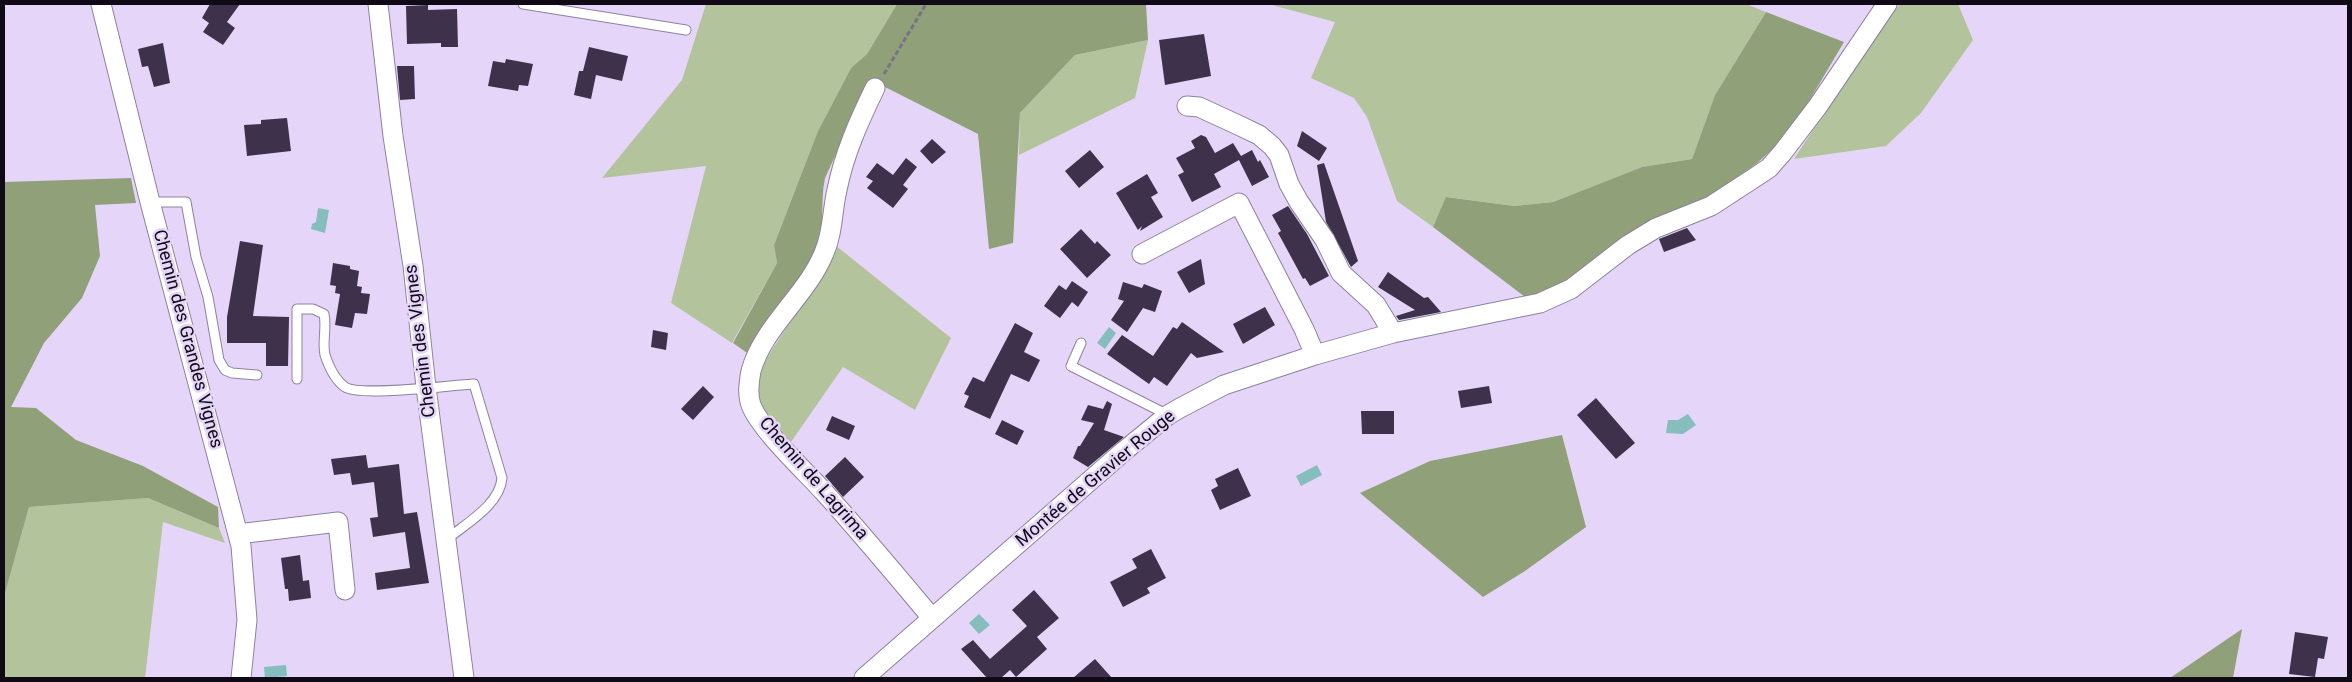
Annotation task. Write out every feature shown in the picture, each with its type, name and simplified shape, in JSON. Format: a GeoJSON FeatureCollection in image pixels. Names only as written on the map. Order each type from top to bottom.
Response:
{"type":"FeatureCollection","features":[{"type":"Feature","properties":{"kind":"street","name":"Chemin des Grandes Vignes"},"geometry":{"type":"LineString","coordinates":[[101,4],[150,202],[241,546],[247,620],[241,678]]}},
{"type":"Feature","properties":{"kind":"street","name":"Chemin des Vignes"},"geometry":{"type":"LineString","coordinates":[[378,4],[393,136],[414,266],[426,387],[464,678]]}},
{"type":"Feature","properties":{"kind":"street","name":"Montée de Gravier Rouge"},"geometry":{"type":"LineString","coordinates":[[864,678],[1168,415],[1224,385],[1315,355],[1393,333],[1510,310],[1556,297],[1571,289],[1628,245],[1656,228],[1711,206],[1754,178],[1769,168],[1783,152],[1818,106],[1887,4]]}},
{"type":"Feature","properties":{"kind":"street","name":"Chemin de Lagrima"},"geometry":{"type":"LineString","coordinates":[[876,88],[860,120],[842,165],[825,252],[814,276],[790,306],[762,348],[752,369],[748,386],[751,405],[770,433],[852,523],[932,618]]}},
{"type":"Feature","properties":{"kind":"street"},"geometry":{"type":"LineString","coordinates":[[1187,106],[1199,107],[1236,124],[1260,136],[1272,146],[1280,156],[1289,184],[1325,240],[1341,273],[1376,305],[1393,333]]}},
{"type":"Feature","properties":{"kind":"street"},"geometry":{"type":"LineString","coordinates":[[1142,254],[1239,203],[1304,329],[1315,355]]}},
{"type":"Feature","properties":{"kind":"street"},"geometry":{"type":"LineString","coordinates":[[238,534],[338,522],[346,590]]}},
{"type":"Feature","properties":{"kind":"lane"},"geometry":{"type":"LineString","coordinates":[[523,4],[686,30]]}},
{"type":"Feature","properties":{"kind":"lane"},"geometry":{"type":"LineString","coordinates":[[150,202],[186,202],[196,257],[208,297],[219,360],[225,370],[232,374],[257,375]]}},
{"type":"Feature","properties":{"kind":"lane"},"geometry":{"type":"LineString","coordinates":[[297,379],[297,309],[313,309],[324,314],[326,325],[325,354],[334,376],[346,388],[366,392],[474,384],[502,478],[502,486],[494,500],[446,540]]}},
{"type":"Feature","properties":{"kind":"lane"},"geometry":{"type":"LineString","coordinates":[[1081,343],[1071,366],[1168,415]]}},
{"type":"Feature","properties":{"kind":"path"},"geometry":{"type":"LineString","coordinates":[[876,88],[917,16],[926,4]]}},
{"type":"Feature","properties":{"kind":"shaded area"},"geometry":{"type":"Polygon","coordinates":[[[706,4],[897,4],[867,54],[851,68],[818,131],[774,245],[777,263],[732,343],[671,303],[706,166],[602,178],[682,80],[706,4]]]}},
{"type":"Feature","properties":{"kind":"shaded area"},"geometry":{"type":"Polygon","coordinates":[[[897,4],[1146,4],[1148,40],[1075,55],[1020,113],[1013,243],[989,249],[978,134],[885,87],[866,89],[825,178],[820,238],[813,262],[797,290],[750,355],[733,343],[777,263],[774,245],[818,131],[851,68],[867,54],[897,4]]]}},
{"type":"Feature","properties":{"kind":"shaded area"},"geometry":{"type":"Polygon","coordinates":[[[1268,4],[1746,4],[1766,12],[1715,95],[1692,159],[1642,167],[1553,202],[1514,206],[1447,197],[1433,227],[1397,201],[1367,117],[1354,98],[1311,78],[1335,22],[1268,4]]]}},
{"type":"Feature","properties":{"kind":"shaded area"},"geometry":{"type":"Polygon","coordinates":[[[1900,4],[1958,4],[1973,40],[1921,113],[1886,146],[1794,159],[1880,28],[1900,4]]]}},
{"type":"Feature","properties":{"kind":"shaded area"},"geometry":{"type":"Polygon","coordinates":[[[1766,12],[1844,42],[1799,118],[1777,145],[1756,164],[1713,194],[1680,210],[1533,303],[1433,227],[1446,197],[1514,206],[1553,202],[1642,167],[1692,159],[1715,95],[1766,12]]]}},
{"type":"Feature","properties":{"kind":"shaded area"},"geometry":{"type":"Polygon","coordinates":[[[1148,40],[1135,98],[1019,155],[1020,113],[1075,55],[1148,40]]]}},
{"type":"Feature","properties":{"kind":"shaded area"},"geometry":{"type":"Polygon","coordinates":[[[131,178],[136,203],[95,205],[100,256],[82,298],[44,343],[11,407],[36,408],[76,440],[143,466],[218,507],[219,528],[148,498],[29,507],[4,597],[4,182],[131,178]]]}},
{"type":"Feature","properties":{"kind":"shaded area"},"geometry":{"type":"Polygon","coordinates":[[[318,208],[329,210],[325,233],[311,229],[312,224],[316,222],[318,208]]]}},
{"type":"Feature","properties":{"kind":"shaded area"},"geometry":{"type":"Polygon","coordinates":[[[835,245],[951,338],[915,410],[843,367],[791,442],[759,407],[754,378],[824,269],[835,245]]]}},
{"type":"Feature","properties":{"kind":"shaded area"},"geometry":{"type":"Polygon","coordinates":[[[1109,327],[1116,333],[1105,349],[1097,343],[1109,327]]]}},
{"type":"Feature","properties":{"kind":"shaded area"},"geometry":{"type":"Polygon","coordinates":[[[1688,414],[1696,425],[1683,434],[1666,433],[1668,420],[1678,420],[1688,414]]]}},
{"type":"Feature","properties":{"kind":"shaded area"},"geometry":{"type":"Polygon","coordinates":[[[1562,435],[1586,527],[1525,571],[1483,597],[1360,493],[1430,461],[1562,435]]]}},
{"type":"Feature","properties":{"kind":"shaded area"},"geometry":{"type":"Polygon","coordinates":[[[1317,465],[1322,475],[1301,486],[1296,476],[1317,465]]]}},
{"type":"Feature","properties":{"kind":"shaded area"},"geometry":{"type":"Polygon","coordinates":[[[148,498],[219,528],[225,543],[163,522],[145,678],[4,678],[4,597],[29,507],[148,498]]]}},
{"type":"Feature","properties":{"kind":"shaded area"},"geometry":{"type":"Polygon","coordinates":[[[979,614],[990,625],[979,634],[969,623],[979,614]]]}},
{"type":"Feature","properties":{"kind":"shaded area"},"geometry":{"type":"Polygon","coordinates":[[[2242,629],[2233,678],[2170,678],[2242,629]]]}},
{"type":"Feature","properties":{"kind":"shaded area"},"geometry":{"type":"Polygon","coordinates":[[[286,665],[287,676],[265,678],[264,667],[286,665]]]}},
{"type":"Feature","properties":{"kind":"building"},"geometry":{"type":"Polygon","coordinates":[[[210,4],[240,4],[227,22],[235,28],[223,45],[203,32],[209,23],[202,18],[210,4]]]}},
{"type":"Feature","properties":{"kind":"building"},"geometry":{"type":"Polygon","coordinates":[[[428,5],[428,10],[457,9],[458,47],[441,47],[441,43],[407,44],[406,6],[428,5]]]}},
{"type":"Feature","properties":{"kind":"building"},"geometry":{"type":"Polygon","coordinates":[[[1204,34],[1211,76],[1165,85],[1159,40],[1204,34]]]}},
{"type":"Feature","properties":{"kind":"building"},"geometry":{"type":"Polygon","coordinates":[[[163,43],[170,83],[154,87],[148,66],[142,67],[138,49],[163,43]]]}},
{"type":"Feature","properties":{"kind":"building"},"geometry":{"type":"Polygon","coordinates":[[[589,47],[628,56],[622,81],[596,75],[591,99],[574,95],[579,71],[583,71],[589,47]]]}},
{"type":"Feature","properties":{"kind":"building"},"geometry":{"type":"Polygon","coordinates":[[[506,59],[533,64],[528,86],[519,85],[518,91],[488,86],[493,61],[505,63],[506,59]]]}},
{"type":"Feature","properties":{"kind":"building"},"geometry":{"type":"Polygon","coordinates":[[[397,66],[414,66],[415,99],[400,100],[397,66]]]}},
{"type":"Feature","properties":{"kind":"building"},"geometry":{"type":"Polygon","coordinates":[[[287,118],[291,151],[247,156],[244,125],[261,124],[261,120],[287,118]]]}},
{"type":"Feature","properties":{"kind":"building"},"geometry":{"type":"Polygon","coordinates":[[[1302,131],[1327,148],[1319,161],[1297,146],[1302,131]]]}},
{"type":"Feature","properties":{"kind":"building"},"geometry":{"type":"Polygon","coordinates":[[[1201,135],[1206,137],[1215,153],[1233,143],[1241,156],[1252,150],[1269,177],[1252,186],[1239,160],[1214,174],[1221,187],[1192,202],[1178,175],[1184,172],[1176,158],[1195,148],[1191,141],[1201,135]]]}},
{"type":"Feature","properties":{"kind":"building"},"geometry":{"type":"Polygon","coordinates":[[[932,139],[946,152],[932,164],[920,151],[932,139]]]}},
{"type":"Feature","properties":{"kind":"building"},"geometry":{"type":"Polygon","coordinates":[[[1090,150],[1104,167],[1079,188],[1065,171],[1090,150]]]}},
{"type":"Feature","properties":{"kind":"building"},"geometry":{"type":"Polygon","coordinates":[[[906,158],[917,167],[903,185],[908,189],[893,208],[867,188],[873,181],[866,177],[877,163],[893,175],[906,158]]]}},
{"type":"Feature","properties":{"kind":"building"},"geometry":{"type":"Polygon","coordinates":[[[1324,163],[1358,261],[1351,267],[1326,222],[1317,165],[1324,163]]]}},
{"type":"Feature","properties":{"kind":"building"},"geometry":{"type":"Polygon","coordinates":[[[1147,174],[1158,193],[1151,197],[1163,217],[1140,231],[1142,226],[1138,230],[1116,193],[1147,174]]]}},
{"type":"Feature","properties":{"kind":"building"},"geometry":{"type":"Polygon","coordinates":[[[1288,206],[1307,234],[1329,276],[1310,286],[1305,278],[1303,279],[1278,233],[1281,231],[1272,215],[1288,206]]]}},
{"type":"Feature","properties":{"kind":"building"},"geometry":{"type":"Polygon","coordinates":[[[1687,228],[1696,240],[1664,252],[1659,239],[1687,228]]]}},
{"type":"Feature","properties":{"kind":"building"},"geometry":{"type":"Polygon","coordinates":[[[1081,229],[1095,244],[1097,241],[1111,255],[1087,278],[1060,249],[1081,229]]]}},
{"type":"Feature","properties":{"kind":"building"},"geometry":{"type":"Polygon","coordinates":[[[240,241],[263,245],[253,316],[289,317],[288,366],[266,366],[266,343],[227,343],[227,317],[240,241]]]}},
{"type":"Feature","properties":{"kind":"building"},"geometry":{"type":"Polygon","coordinates":[[[1201,259],[1205,284],[1189,293],[1177,272],[1201,259]]]}},
{"type":"Feature","properties":{"kind":"building"},"geometry":{"type":"Polygon","coordinates":[[[333,263],[350,266],[350,269],[359,271],[357,286],[362,287],[361,293],[370,294],[367,314],[355,313],[352,328],[335,325],[340,294],[335,293],[336,286],[330,285],[333,263]]]}},
{"type":"Feature","properties":{"kind":"building"},"geometry":{"type":"Polygon","coordinates":[[[1388,272],[1424,298],[1428,297],[1441,312],[1399,320],[1396,316],[1415,310],[1378,287],[1388,272]]]}},
{"type":"Feature","properties":{"kind":"building"},"geometry":{"type":"Polygon","coordinates":[[[1072,281],[1088,292],[1078,307],[1072,302],[1060,318],[1044,306],[1059,285],[1066,290],[1072,281]]]}},
{"type":"Feature","properties":{"kind":"building"},"geometry":{"type":"Polygon","coordinates":[[[1123,282],[1142,288],[1144,284],[1162,291],[1155,312],[1143,308],[1127,332],[1111,320],[1124,301],[1118,299],[1123,282]]]}},
{"type":"Feature","properties":{"kind":"building"},"geometry":{"type":"Polygon","coordinates":[[[1265,307],[1275,325],[1243,344],[1233,324],[1265,307]]]}},
{"type":"Feature","properties":{"kind":"building"},"geometry":{"type":"Polygon","coordinates":[[[1182,322],[1224,352],[1197,358],[1191,353],[1167,386],[1154,377],[1149,384],[1107,354],[1122,335],[1153,356],[1173,327],[1177,329],[1182,322]]]}},
{"type":"Feature","properties":{"kind":"building"},"geometry":{"type":"Polygon","coordinates":[[[1015,323],[1033,333],[1024,352],[1040,360],[1029,382],[1011,374],[990,419],[964,407],[969,396],[964,394],[973,377],[984,382],[1015,323]]]}},
{"type":"Feature","properties":{"kind":"building"},"geometry":{"type":"Polygon","coordinates":[[[653,330],[668,333],[666,350],[651,347],[653,330]]]}},
{"type":"Feature","properties":{"kind":"building"},"geometry":{"type":"Polygon","coordinates":[[[703,386],[714,397],[693,420],[681,409],[703,386]]]}},
{"type":"Feature","properties":{"kind":"building"},"geometry":{"type":"Polygon","coordinates":[[[1489,386],[1492,403],[1461,408],[1458,391],[1489,386]]]}},
{"type":"Feature","properties":{"kind":"building"},"geometry":{"type":"Polygon","coordinates":[[[1596,398],[1635,443],[1616,459],[1577,415],[1596,398]]]}},
{"type":"Feature","properties":{"kind":"building"},"geometry":{"type":"Polygon","coordinates":[[[1107,401],[1112,404],[1104,430],[1124,437],[1088,467],[1073,458],[1078,446],[1080,446],[1094,423],[1081,420],[1088,405],[1103,409],[1107,401]]]}},
{"type":"Feature","properties":{"kind":"building"},"geometry":{"type":"Polygon","coordinates":[[[1361,411],[1394,411],[1394,434],[1362,434],[1361,411]]]}},
{"type":"Feature","properties":{"kind":"building"},"geometry":{"type":"Polygon","coordinates":[[[832,416],[855,426],[849,440],[826,430],[832,416]]]}},
{"type":"Feature","properties":{"kind":"building"},"geometry":{"type":"Polygon","coordinates":[[[1002,420],[1024,431],[1017,445],[995,434],[1002,420]]]}},
{"type":"Feature","properties":{"kind":"building"},"geometry":{"type":"Polygon","coordinates":[[[366,455],[368,468],[399,464],[404,514],[417,512],[429,583],[377,590],[375,573],[410,568],[405,532],[373,537],[370,518],[378,517],[374,482],[352,485],[350,473],[334,475],[331,459],[366,455]]]}},
{"type":"Feature","properties":{"kind":"building"},"geometry":{"type":"Polygon","coordinates":[[[845,457],[864,477],[843,497],[825,476],[845,457]]]}},
{"type":"Feature","properties":{"kind":"building"},"geometry":{"type":"Polygon","coordinates":[[[1238,468],[1251,496],[1220,510],[1211,490],[1218,486],[1215,479],[1238,468]]]}},
{"type":"Feature","properties":{"kind":"building"},"geometry":{"type":"Polygon","coordinates":[[[1151,549],[1166,578],[1147,588],[1150,593],[1123,607],[1110,582],[1137,568],[1132,559],[1151,549]]]}},
{"type":"Feature","properties":{"kind":"building"},"geometry":{"type":"Polygon","coordinates":[[[300,555],[303,581],[309,580],[311,598],[289,601],[288,589],[285,589],[281,558],[300,555]]]}},
{"type":"Feature","properties":{"kind":"building"},"geometry":{"type":"Polygon","coordinates":[[[1034,590],[1059,618],[1037,637],[1047,649],[1016,677],[1010,670],[1001,678],[987,678],[961,649],[973,640],[990,659],[1027,626],[1012,610],[1034,590]]]}},
{"type":"Feature","properties":{"kind":"building"},"geometry":{"type":"Polygon","coordinates":[[[2295,632],[2328,637],[2324,659],[2318,658],[2315,677],[2289,674],[2295,632]]]}},
{"type":"Feature","properties":{"kind":"building"},"geometry":{"type":"Polygon","coordinates":[[[1095,659],[1112,678],[1073,678],[1095,659]]]}}]}
